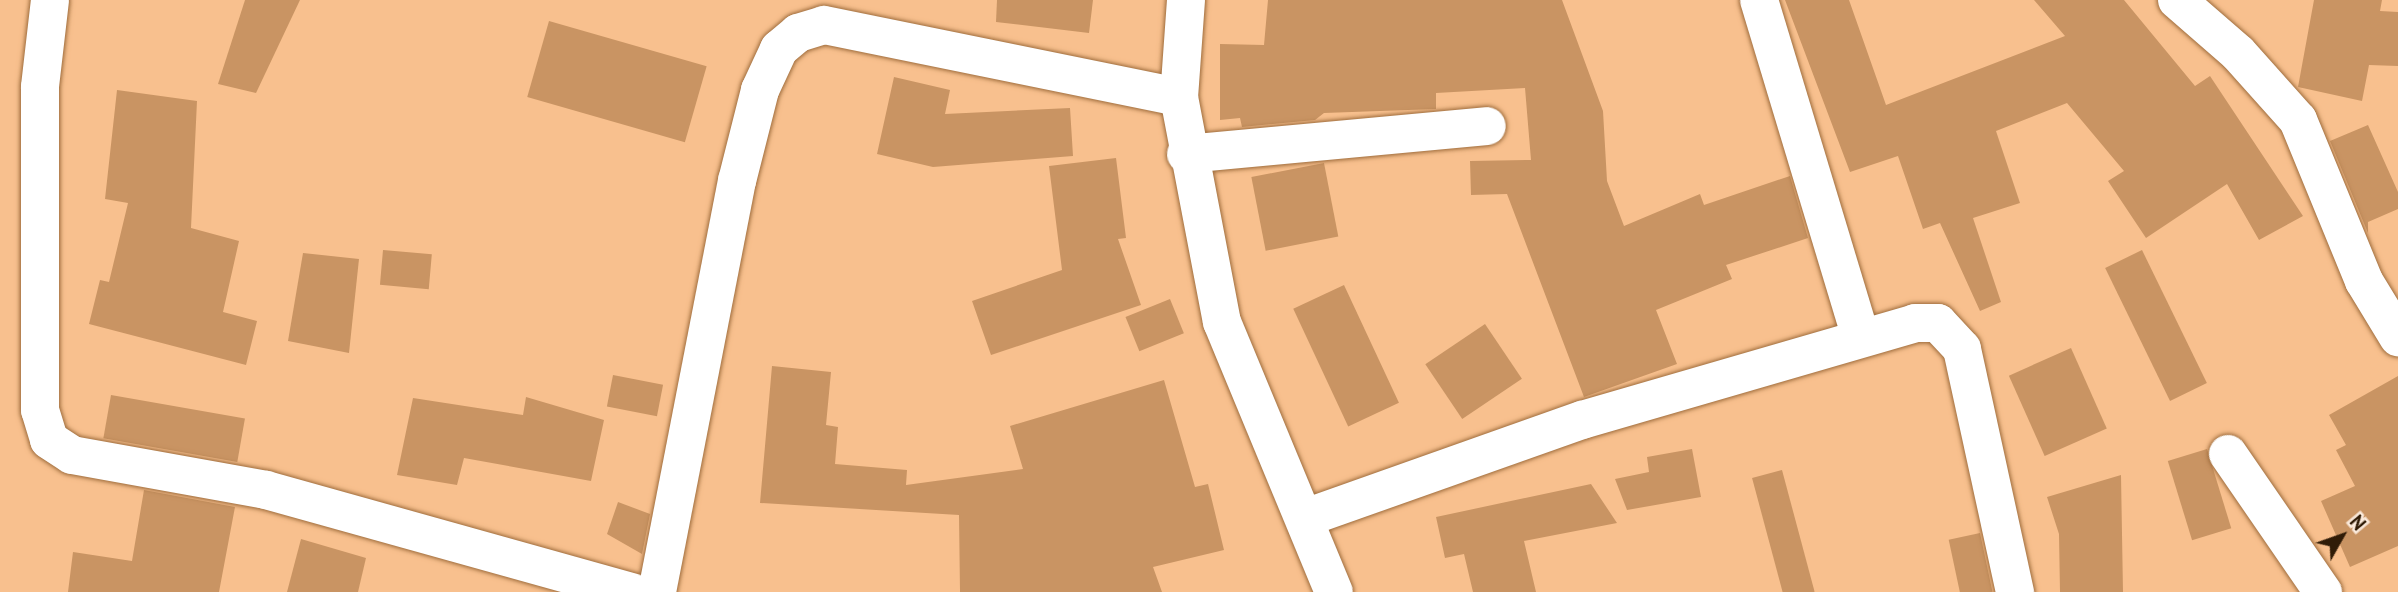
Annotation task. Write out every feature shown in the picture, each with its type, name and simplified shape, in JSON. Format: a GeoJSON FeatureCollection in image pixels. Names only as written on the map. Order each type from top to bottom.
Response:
{"type":"FeatureCollection","features":[{"type":"Feature","properties":{"kind":"street"},"geometry":{"type":"LineString","coordinates":[[50,0],[40,87],[40,410],[49,440],[72,455],[267,489],[632,592]]}},
{"type":"Feature","properties":{"kind":"street"},"geometry":{"type":"LineString","coordinates":[[1186,0],[1179,97],[1186,154],[1222,322],[1334,592]]}},
{"type":"Feature","properties":{"kind":"street"},"geometry":{"type":"LineString","coordinates":[[1759,0],[1861,337]]}},
{"type":"Feature","properties":{"kind":"street"},"geometry":{"type":"LineString","coordinates":[[2177,0],[2238,53],[2298,120],[2364,281],[2398,337]]}},
{"type":"Feature","properties":{"kind":"street"},"geometry":{"type":"LineString","coordinates":[[657,592],[737,181],[760,90],[779,49],[798,33],[824,25],[1179,97]]}},
{"type":"Feature","properties":{"kind":"street"},"geometry":{"type":"LineString","coordinates":[[1186,154],[1487,126]]}},
{"type":"Feature","properties":{"kind":"street"},"geometry":{"type":"LineString","coordinates":[[1305,518],[1582,420],[1861,337],[1938,323],[1962,349],[2015,592]]}},
{"type":"Feature","properties":{"kind":"street"},"geometry":{"type":"LineString","coordinates":[[2228,454],[2323,592]]}},
{"type":"Feature","properties":{"kind":"building"},"geometry":{"type":"Polygon","coordinates":[[[245,0],[300,0],[256,93],[218,84],[245,0]]]}},
{"type":"Feature","properties":{"kind":"building"},"geometry":{"type":"Polygon","coordinates":[[[997,0],[1093,0],[1089,33],[996,22],[997,0]]]}},
{"type":"Feature","properties":{"kind":"building"},"geometry":{"type":"Polygon","coordinates":[[[1268,0],[1562,0],[1603,111],[1607,181],[1624,226],[1700,194],[1704,205],[1790,176],[1808,238],[1726,265],[1732,279],[1656,310],[1677,364],[1584,397],[1507,194],[1471,195],[1470,161],[1531,160],[1525,88],[1436,93],[1436,109],[1324,113],[1315,120],[1242,127],[1240,118],[1220,120],[1220,44],[1264,45],[1268,0]]]}},
{"type":"Feature","properties":{"kind":"building"},"geometry":{"type":"Polygon","coordinates":[[[1785,0],[1849,0],[1886,105],[2065,36],[2034,0],[2124,0],[2195,86],[2210,76],[2303,216],[2259,240],[2227,184],[2146,238],[2108,181],[2124,171],[2067,103],[1996,131],[2020,203],[1973,218],[2001,302],[1980,311],[1940,223],[1923,229],[1898,156],[1850,172],[1785,0]]]}},
{"type":"Feature","properties":{"kind":"building"},"geometry":{"type":"Polygon","coordinates":[[[2314,0],[2382,0],[2380,11],[2398,12],[2398,66],[2369,65],[2362,101],[2298,87],[2314,0]]]}},
{"type":"Feature","properties":{"kind":"building"},"geometry":{"type":"Polygon","coordinates":[[[549,21],[707,66],[685,142],[527,97],[549,21]]]}},
{"type":"Feature","properties":{"kind":"building"},"geometry":{"type":"Polygon","coordinates":[[[894,77],[950,90],[945,114],[1070,108],[1073,156],[933,167],[877,154],[894,77]]]}},
{"type":"Feature","properties":{"kind":"building"},"geometry":{"type":"Polygon","coordinates":[[[117,90],[197,101],[191,228],[239,241],[223,312],[257,321],[246,365],[89,324],[100,280],[109,282],[128,203],[105,199],[117,90]]]}},
{"type":"Feature","properties":{"kind":"building"},"geometry":{"type":"Polygon","coordinates":[[[2368,125],[2398,192],[2398,209],[2368,222],[2368,233],[2330,141],[2368,125]]]}},
{"type":"Feature","properties":{"kind":"building"},"geometry":{"type":"Polygon","coordinates":[[[1116,158],[1126,238],[1118,239],[1141,305],[991,355],[972,301],[1062,270],[1049,166],[1116,158]]]}},
{"type":"Feature","properties":{"kind":"building"},"geometry":{"type":"Polygon","coordinates":[[[1324,163],[1338,237],[1266,251],[1251,177],[1324,163]]]}},
{"type":"Feature","properties":{"kind":"building"},"geometry":{"type":"Polygon","coordinates":[[[383,250],[432,254],[429,289],[380,285],[383,250]]]}},
{"type":"Feature","properties":{"kind":"building"},"geometry":{"type":"Polygon","coordinates":[[[2142,250],[2207,383],[2170,401],[2105,268],[2142,250]]]}},
{"type":"Feature","properties":{"kind":"building"},"geometry":{"type":"Polygon","coordinates":[[[303,253],[359,259],[349,353],[288,341],[303,253]]]}},
{"type":"Feature","properties":{"kind":"building"},"geometry":{"type":"Polygon","coordinates":[[[1344,285],[1399,403],[1348,426],[1293,309],[1344,285]]]}},
{"type":"Feature","properties":{"kind":"building"},"geometry":{"type":"Polygon","coordinates":[[[1170,299],[1184,333],[1139,351],[1125,317],[1170,299]]]}},
{"type":"Feature","properties":{"kind":"building"},"geometry":{"type":"Polygon","coordinates":[[[1485,324],[1522,379],[1462,419],[1425,364],[1485,324]]]}},
{"type":"Feature","properties":{"kind":"building"},"geometry":{"type":"Polygon","coordinates":[[[2071,348],[2107,428],[2045,456],[2009,376],[2071,348]]]}},
{"type":"Feature","properties":{"kind":"building"},"geometry":{"type":"Polygon","coordinates":[[[772,366],[831,372],[826,425],[838,427],[835,464],[907,470],[906,485],[1023,469],[1010,426],[1164,380],[1195,487],[1208,484],[1224,550],[1153,567],[1162,592],[960,592],[959,515],[760,503],[772,366]]]}},
{"type":"Feature","properties":{"kind":"building"},"geometry":{"type":"Polygon","coordinates":[[[613,375],[663,385],[657,416],[607,406],[613,375]]]}},
{"type":"Feature","properties":{"kind":"building"},"geometry":{"type":"Polygon","coordinates":[[[2398,376],[2398,546],[2350,567],[2321,501],[2355,486],[2336,450],[2346,445],[2329,415],[2398,376]]]}},
{"type":"Feature","properties":{"kind":"building"},"geometry":{"type":"Polygon","coordinates":[[[111,395],[245,419],[237,462],[103,438],[111,395]]]}},
{"type":"Feature","properties":{"kind":"building"},"geometry":{"type":"Polygon","coordinates":[[[526,397],[604,420],[591,481],[464,458],[457,485],[397,475],[413,398],[523,415],[526,397]]]}},
{"type":"Feature","properties":{"kind":"building"},"geometry":{"type":"Polygon","coordinates":[[[1692,449],[1701,497],[1627,510],[1615,479],[1649,472],[1647,457],[1692,449]]]}},
{"type":"Feature","properties":{"kind":"building"},"geometry":{"type":"Polygon","coordinates":[[[2207,449],[2231,528],[2192,540],[2168,461],[2207,449]]]}},
{"type":"Feature","properties":{"kind":"building"},"geometry":{"type":"Polygon","coordinates":[[[1782,470],[1815,592],[1783,592],[1752,478],[1782,470]]]}},
{"type":"Feature","properties":{"kind":"building"},"geometry":{"type":"Polygon","coordinates":[[[2121,475],[2123,592],[2060,592],[2059,534],[2047,497],[2121,475]]]}},
{"type":"Feature","properties":{"kind":"building"},"geometry":{"type":"Polygon","coordinates":[[[1591,484],[1617,523],[1524,541],[1536,592],[1473,592],[1464,554],[1445,558],[1436,517],[1591,484]]]}},
{"type":"Feature","properties":{"kind":"building"},"geometry":{"type":"Polygon","coordinates":[[[144,490],[235,507],[219,592],[68,592],[73,552],[132,561],[144,490]]]}},
{"type":"Feature","properties":{"kind":"building"},"geometry":{"type":"Polygon","coordinates":[[[618,502],[650,514],[642,554],[607,534],[618,502]]]}},
{"type":"Feature","properties":{"kind":"building"},"geometry":{"type":"Polygon","coordinates":[[[1980,533],[1992,592],[1960,592],[1949,540],[1980,533]]]}},
{"type":"Feature","properties":{"kind":"building"},"geometry":{"type":"Polygon","coordinates":[[[301,539],[366,558],[358,592],[287,592],[301,539]]]}}]}
